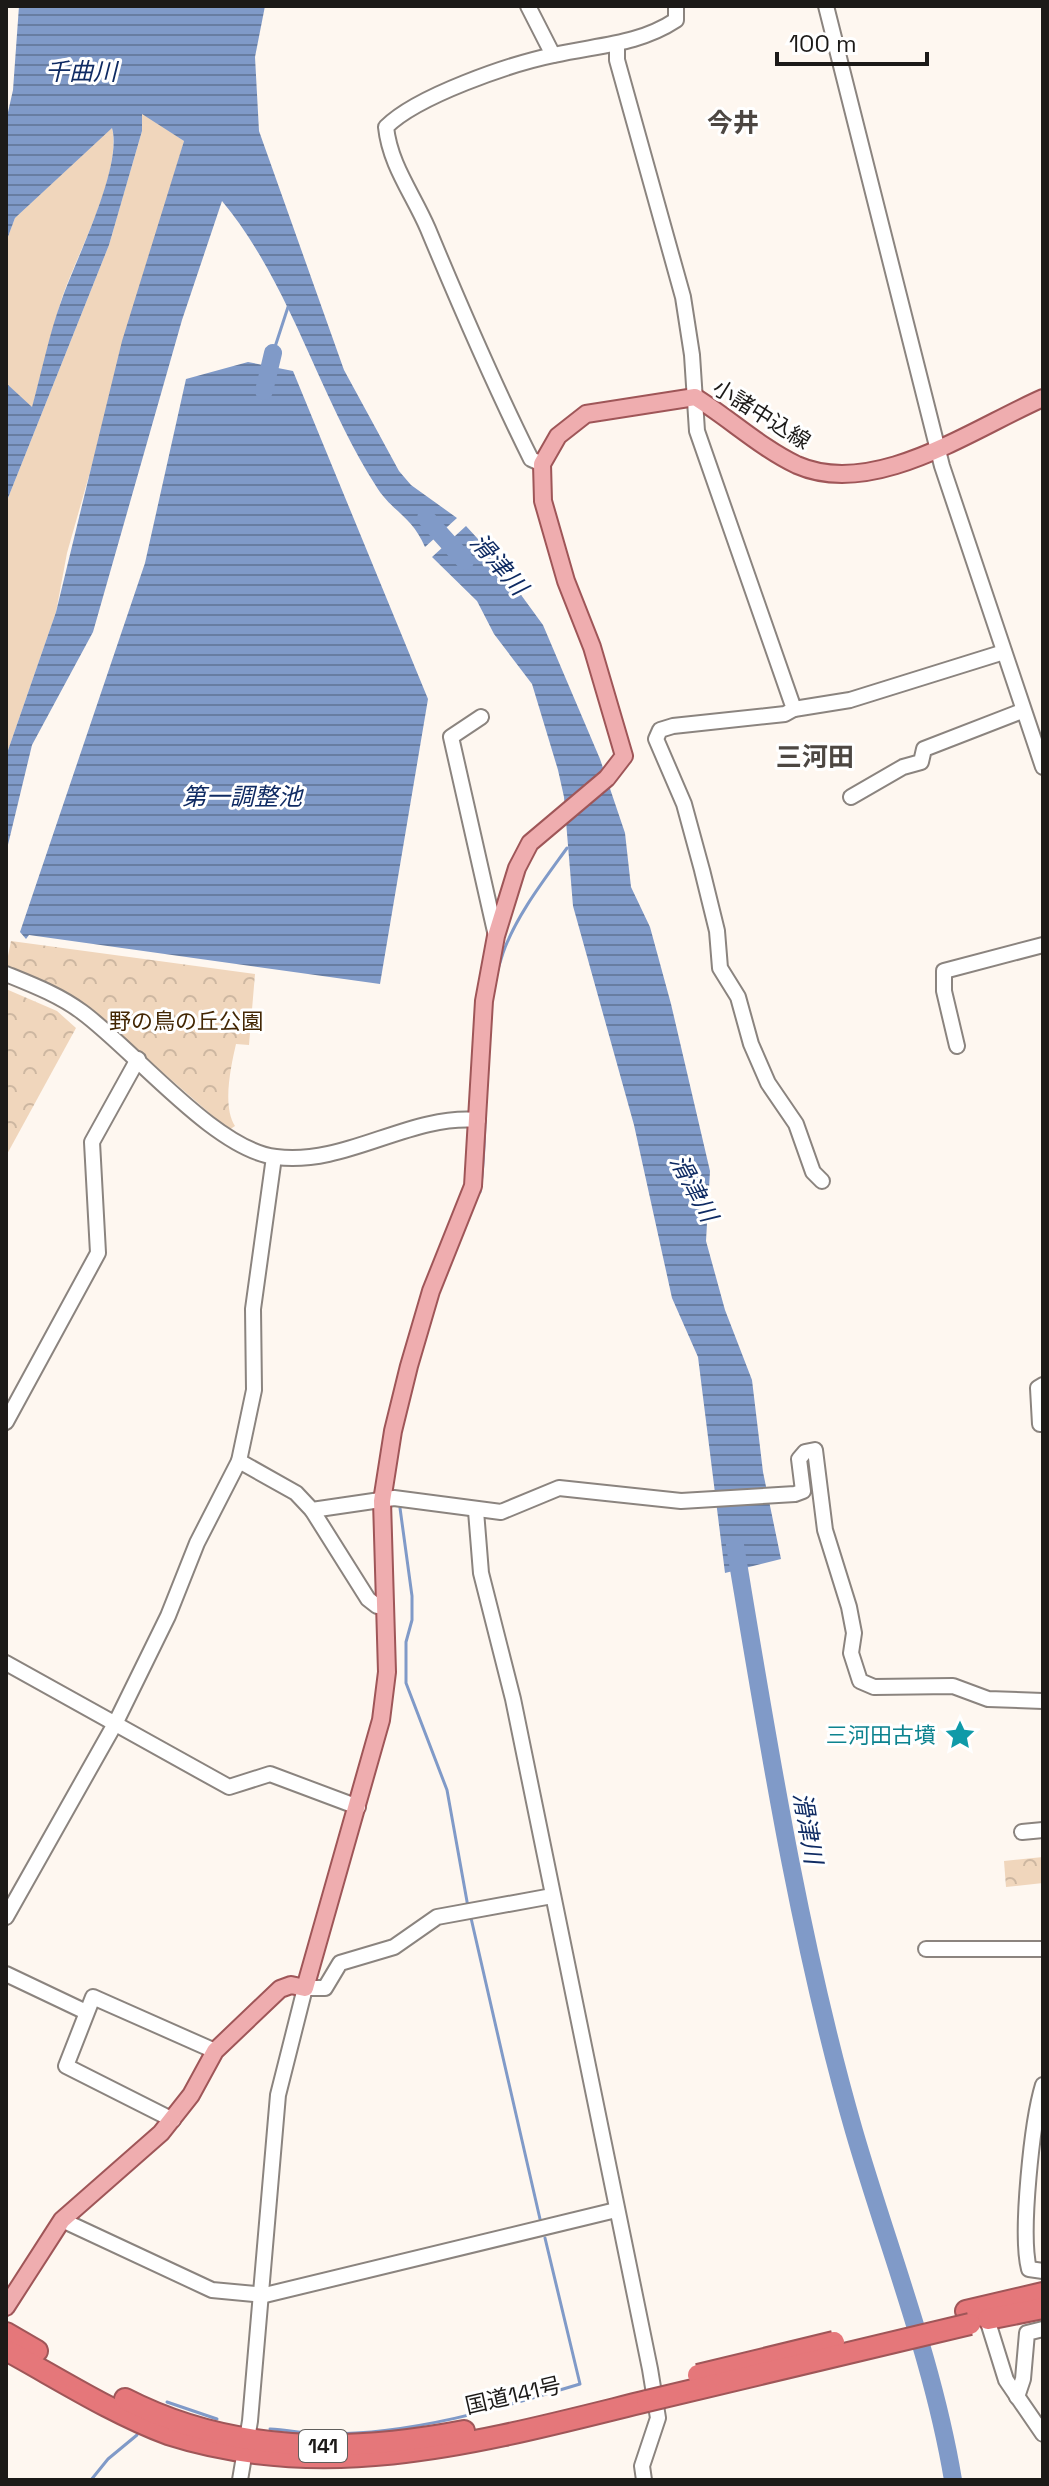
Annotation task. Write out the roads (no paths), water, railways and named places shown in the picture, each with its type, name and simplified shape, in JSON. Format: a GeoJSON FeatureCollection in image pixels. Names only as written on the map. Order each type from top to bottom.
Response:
{"type":"FeatureCollection","features":[{"type":"Feature","properties":{"kind":"highway","name":"国道141号"},"geometry":{"type":"LineString","coordinates":[[974,2318],[1043,2293]]}},
{"type":"Feature","properties":{"kind":"highway","name":"国道141号"},"geometry":{"type":"LineString","coordinates":[[10,2341],[167,2418],[246,2447],[337,2463],[385,2460],[478,2442],[645,2395],[974,2318],[1043,2308]]}},
{"type":"Feature","properties":{"kind":"main road","name":"小諸中込線"},"geometry":{"type":"LineString","coordinates":[[542,464],[558,436],[586,414],[695,397],[795,463],[826,474],[884,469],[937,448],[1043,398]]}},
{"type":"Feature","properties":{"kind":"main road"},"geometry":{"type":"LineString","coordinates":[[6,2307],[62,2220],[173,2120],[215,2051],[280,1989],[291,1985],[305,1988],[358,1807],[385,1694],[382,1501],[393,1431],[431,1291],[473,1186],[484,1001],[496,936],[521,861],[536,835],[620,764],[623,746],[543,501],[542,464]]}},
{"type":"Feature","properties":{"kind":"street"},"geometry":{"type":"LineString","coordinates":[[528,6],[553,55]]}},
{"type":"Feature","properties":{"kind":"street"},"geometry":{"type":"LineString","coordinates":[[542,464],[531,459],[477,347],[426,225],[397,173],[386,131],[391,122],[461,84],[553,55],[617,46],[676,20],[676,6]]}},
{"type":"Feature","properties":{"kind":"street"},"geometry":{"type":"LineString","coordinates":[[826,6],[937,448],[1022,711],[1042,762]]}},
{"type":"Feature","properties":{"kind":"street"},"geometry":{"type":"LineString","coordinates":[[617,46],[617,60],[683,297],[697,431],[794,709]]}},
{"type":"Feature","properties":{"kind":"street"},"geometry":{"type":"LineString","coordinates":[[822,1181],[813,1172],[796,1124],[768,1083],[751,1044],[738,997],[720,968],[717,931],[684,804],[656,739],[660,730],[673,726],[785,714],[794,709],[850,700],[1004,652]]}},
{"type":"Feature","properties":{"kind":"street"},"geometry":{"type":"LineString","coordinates":[[851,797],[903,767],[921,762],[924,749],[1022,711]]}},
{"type":"Feature","properties":{"kind":"street"},"geometry":{"type":"LineString","coordinates":[[481,717],[451,737],[496,936]]}},
{"type":"Feature","properties":{"kind":"street"},"geometry":{"type":"LineString","coordinates":[[957,1046],[944,991],[944,971],[1043,945]]}},
{"type":"Feature","properties":{"kind":"street"},"geometry":{"type":"LineString","coordinates":[[6,974],[69,1003],[227,1137],[274,1157],[299,1158],[322,1154],[438,1121],[478,1120]]}},
{"type":"Feature","properties":{"kind":"street"},"geometry":{"type":"LineString","coordinates":[[6,1422],[98,1253],[92,1142],[138,1059]]}},
{"type":"Feature","properties":{"kind":"street"},"geometry":{"type":"LineString","coordinates":[[6,1917],[116,1722],[168,1616],[197,1543],[239,1461],[254,1390],[253,1309],[274,1157]]}},
{"type":"Feature","properties":{"kind":"street"},"geometry":{"type":"LineString","coordinates":[[1040,1424],[1038,1388],[1043,1385]]}},
{"type":"Feature","properties":{"kind":"street"},"geometry":{"type":"LineString","coordinates":[[312,1510],[382,1501],[432,1501],[476,1511],[501,1512],[559,1488],[681,1501],[795,1494],[803,1491],[799,1459],[805,1452],[815,1450],[825,1530],[849,1607],[854,1633],[851,1653],[864,1684],[953,1686],[988,1699],[1043,1701]]}},
{"type":"Feature","properties":{"kind":"street"},"geometry":{"type":"LineString","coordinates":[[239,1461],[296,1493],[312,1510],[368,1599],[377,1606],[385,1605]]}},
{"type":"Feature","properties":{"kind":"street"},"geometry":{"type":"LineString","coordinates":[[476,1511],[481,1573],[513,1699],[658,2418],[642,2466],[644,2480]]}},
{"type":"Feature","properties":{"kind":"street"},"geometry":{"type":"LineString","coordinates":[[6,1663],[229,1787],[270,1774],[358,1807]]}},
{"type":"Feature","properties":{"kind":"street"},"geometry":{"type":"LineString","coordinates":[[1022,1832],[1043,1830]]}},
{"type":"Feature","properties":{"kind":"street"},"geometry":{"type":"LineString","coordinates":[[240,2480],[246,2447],[278,2095],[305,1988],[325,1988],[340,1963],[394,1947],[437,1917],[552,1896]]}},
{"type":"Feature","properties":{"kind":"street"},"geometry":{"type":"LineString","coordinates":[[926,1949],[1043,1949]]}},
{"type":"Feature","properties":{"kind":"street"},"geometry":{"type":"LineString","coordinates":[[6,1974],[86,2012]]}},
{"type":"Feature","properties":{"kind":"street"},"geometry":{"type":"LineString","coordinates":[[173,2120],[66,2066],[93,1997],[215,2051]]}},
{"type":"Feature","properties":{"kind":"street"},"geometry":{"type":"LineString","coordinates":[[1043,2085],[1028,2196],[1028,2262],[1032,2271],[1043,2271]]}},
{"type":"Feature","properties":{"kind":"street"},"geometry":{"type":"LineString","coordinates":[[1028,2196],[1043,2192]]}},
{"type":"Feature","properties":{"kind":"street"},"geometry":{"type":"LineString","coordinates":[[62,2220],[212,2290],[261,2295],[616,2210]]}},
{"type":"Feature","properties":{"kind":"street"},"geometry":{"type":"LineString","coordinates":[[974,2318],[1017,2397],[1031,2411],[1043,2434]]}},
{"type":"Feature","properties":{"kind":"street"},"geometry":{"type":"LineString","coordinates":[[1017,2397],[1023,2379],[1027,2333],[1043,2329]]}},
{"type":"Feature","properties":{"kind":"water","name":"千曲川"},"geometry":{"type":"Polygon","coordinates":[[[19,6],[265,6],[255,57],[259,131],[344,370],[399,471],[411,485],[457,518],[425,547],[414,528],[382,495],[337,415],[267,268],[222,201],[182,320],[93,632],[32,745],[6,853],[6,756],[56,612],[122,341],[184,141],[142,114],[142,131],[109,245],[6,503],[6,383],[32,407],[57,312],[105,188],[114,145],[112,128],[15,218],[6,242],[6,121],[13,90],[19,6]]]}},
{"type":"Feature","properties":{"kind":"water","name":"第一調整池"},"geometry":{"type":"Polygon","coordinates":[[[248,362],[293,371],[428,699],[380,984],[29,935],[26,939],[20,932],[145,563],[186,379],[248,362]]]}},
{"type":"Feature","properties":{"kind":"water"},"geometry":{"type":"Polygon","coordinates":[[[466,526],[489,551],[543,625],[600,759],[625,833],[631,887],[650,927],[710,1171],[706,1241],[725,1310],[752,1380],[763,1472],[781,1559],[725,1573],[698,1357],[672,1298],[634,1125],[573,906],[564,797],[558,770],[532,684],[494,634],[477,601],[432,557],[466,526]]]}},
{"type":"Feature","properties":{"kind":"waterway"},"geometry":{"type":"LineString","coordinates":[[273,353],[288,307]]}},
{"type":"Feature","properties":{"kind":"waterway","name":"第一調整池"},"geometry":{"type":"LineString","coordinates":[[264,391],[273,353]]}},
{"type":"Feature","properties":{"kind":"waterway","name":"滑津川"},"geometry":{"type":"LineString","coordinates":[[426,518],[465,561]]}},
{"type":"Feature","properties":{"kind":"waterway"},"geometry":{"type":"LineString","coordinates":[[480,1192],[490,1009],[495,980],[515,925],[567,848]]}},
{"type":"Feature","properties":{"kind":"waterway"},"geometry":{"type":"LineString","coordinates":[[400,1508],[412,1596],[412,1620],[406,1642],[406,1683],[447,1790],[468,1907]]}},
{"type":"Feature","properties":{"kind":"waterway","name":"滑津川"},"geometry":{"type":"LineString","coordinates":[[735,1545],[786,1840],[817,1987],[854,2131],[934,2391],[953,2480]]}},
{"type":"Feature","properties":{"kind":"waterway"},"geometry":{"type":"LineString","coordinates":[[471,1918],[540,2219]]}},
{"type":"Feature","properties":{"kind":"waterway"},"geometry":{"type":"LineString","coordinates":[[270,2429],[326,2434],[391,2430],[486,2411],[580,2384],[545,2238]]}},
{"type":"Feature","properties":{"kind":"waterway"},"geometry":{"type":"LineString","coordinates":[[167,2402],[217,2419]]}},
{"type":"Feature","properties":{"kind":"waterway"},"geometry":{"type":"LineString","coordinates":[[91,2480],[108,2459],[137,2435]]}},
{"type":"Feature","properties":{"kind":"place","name":"三河田古墳"},"geometry":{"type":"Point","coordinates":[960,1735]}},
{"type":"Feature","properties":{"kind":"district","name":"今井"},"geometry":{"type":"Point","coordinates":[733,123]}},
{"type":"Feature","properties":{"kind":"district","name":"三河田"},"geometry":{"type":"Point","coordinates":[815,757]}},
{"type":"Feature","properties":{"kind":"park label","name":"野の鳥の丘公園"},"geometry":{"type":"Point","coordinates":[186,1021]}}]}
